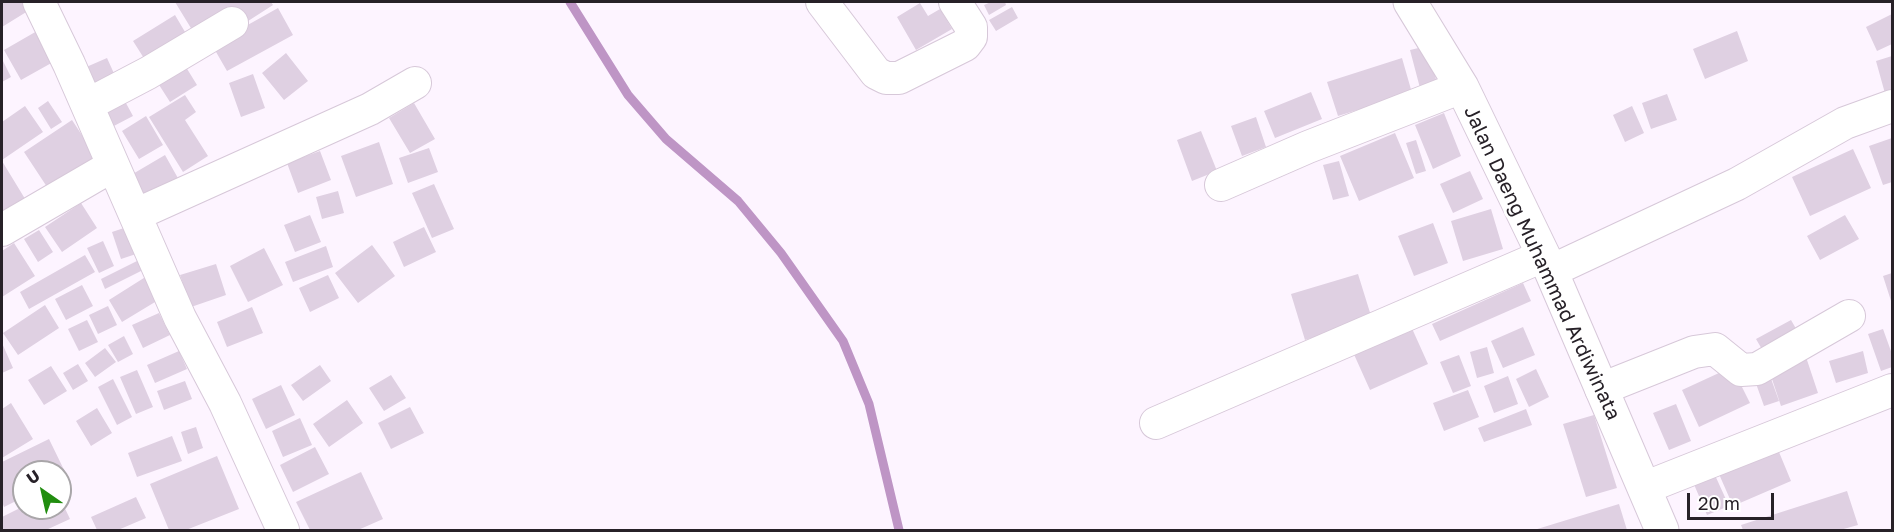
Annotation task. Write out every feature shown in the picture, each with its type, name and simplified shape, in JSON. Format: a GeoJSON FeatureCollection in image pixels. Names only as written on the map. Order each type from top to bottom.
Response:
{"type":"FeatureCollection","features":[{"type":"Feature","properties":{"kind":"main road","name":"Jalan Daeng Muhammad Ardiwinata"},"geometry":{"type":"LineString","coordinates":[[1410,2],[1462,87],[1547,263],[1662,531]]}},
{"type":"Feature","properties":{"kind":"street"},"geometry":{"type":"LineString","coordinates":[[39,2],[87,105],[180,318],[225,403],[283,531]]}},
{"type":"Feature","properties":{"kind":"street"},"geometry":{"type":"LineString","coordinates":[[822,2],[876,73],[886,78],[898,78],[965,45],[971,37],[971,27],[955,2]]}},
{"type":"Feature","properties":{"kind":"street"},"geometry":{"type":"LineString","coordinates":[[87,105],[148,73],[232,23]]}},
{"type":"Feature","properties":{"kind":"street"},"geometry":{"type":"LineString","coordinates":[[135,214],[370,109],[415,83]]}},
{"type":"Feature","properties":{"kind":"street"},"geometry":{"type":"LineString","coordinates":[[1221,185],[1308,147],[1462,87]]}},
{"type":"Feature","properties":{"kind":"street"},"geometry":{"type":"LineString","coordinates":[[1156,423],[1737,184],[1845,123],[1893,106]]}},
{"type":"Feature","properties":{"kind":"street"},"geometry":{"type":"LineString","coordinates":[[2,230],[112,166]]}},
{"type":"Feature","properties":{"kind":"street"},"geometry":{"type":"LineString","coordinates":[[1601,389],[1694,352],[1715,349],[1741,370],[1757,369],[1849,316]]}},
{"type":"Feature","properties":{"kind":"street"},"geometry":{"type":"LineString","coordinates":[[1644,488],[1893,390]]}},
{"type":"Feature","properties":{"kind":"building"},"geometry":{"type":"Polygon","coordinates":[[[2,2],[34,2],[36,6],[2,27],[2,2]]]}},
{"type":"Feature","properties":{"kind":"building"},"geometry":{"type":"Polygon","coordinates":[[[175,2],[271,2],[273,5],[245,23],[197,38],[175,2]]]}},
{"type":"Feature","properties":{"kind":"building"},"geometry":{"type":"Polygon","coordinates":[[[991,2],[1005,2],[1006,5],[989,15],[984,5],[991,2]]]}},
{"type":"Feature","properties":{"kind":"building"},"geometry":{"type":"Polygon","coordinates":[[[920,3],[928,16],[940,9],[952,29],[916,50],[897,17],[920,3]]]}},
{"type":"Feature","properties":{"kind":"building"},"geometry":{"type":"Polygon","coordinates":[[[1012,7],[1018,18],[996,31],[989,20],[1012,7]]]}},
{"type":"Feature","properties":{"kind":"building"},"geometry":{"type":"Polygon","coordinates":[[[278,8],[293,35],[227,71],[212,45],[278,8]]]}},
{"type":"Feature","properties":{"kind":"building"},"geometry":{"type":"Polygon","coordinates":[[[1892,14],[1892,44],[1877,51],[1866,27],[1892,14]]]}},
{"type":"Feature","properties":{"kind":"building"},"geometry":{"type":"Polygon","coordinates":[[[175,15],[188,37],[147,63],[133,41],[175,15]]]}},
{"type":"Feature","properties":{"kind":"building"},"geometry":{"type":"Polygon","coordinates":[[[37,31],[55,61],[21,80],[4,50],[37,31]]]}},
{"type":"Feature","properties":{"kind":"building"},"geometry":{"type":"Polygon","coordinates":[[[1737,31],[1748,61],[1705,79],[1693,49],[1737,31]]]}},
{"type":"Feature","properties":{"kind":"building"},"geometry":{"type":"Polygon","coordinates":[[[1427,46],[1437,83],[1420,88],[1410,50],[1427,46]]]}},
{"type":"Feature","properties":{"kind":"building"},"geometry":{"type":"Polygon","coordinates":[[[286,53],[308,81],[284,100],[262,73],[286,53]]]}},
{"type":"Feature","properties":{"kind":"building"},"geometry":{"type":"Polygon","coordinates":[[[1892,56],[1892,95],[1886,97],[1876,61],[1892,56]]]}},
{"type":"Feature","properties":{"kind":"building"},"geometry":{"type":"Polygon","coordinates":[[[107,58],[117,80],[93,90],[84,68],[107,58]]]}},
{"type":"Feature","properties":{"kind":"building"},"geometry":{"type":"Polygon","coordinates":[[[1402,58],[1412,93],[1338,116],[1327,82],[1402,58]]]}},
{"type":"Feature","properties":{"kind":"building"},"geometry":{"type":"Polygon","coordinates":[[[2,59],[11,77],[2,82],[2,59]]]}},
{"type":"Feature","properties":{"kind":"building"},"geometry":{"type":"Polygon","coordinates":[[[181,59],[197,85],[170,102],[154,77],[181,59]]]}},
{"type":"Feature","properties":{"kind":"building"},"geometry":{"type":"Polygon","coordinates":[[[253,74],[265,108],[241,117],[229,83],[253,74]]]}},
{"type":"Feature","properties":{"kind":"building"},"geometry":{"type":"Polygon","coordinates":[[[1311,92],[1322,119],[1275,138],[1264,111],[1311,92]]]}},
{"type":"Feature","properties":{"kind":"building"},"geometry":{"type":"Polygon","coordinates":[[[121,94],[133,116],[110,128],[99,107],[121,94]]]}},
{"type":"Feature","properties":{"kind":"building"},"geometry":{"type":"Polygon","coordinates":[[[1667,94],[1677,120],[1651,129],[1642,103],[1667,94]]]}},
{"type":"Feature","properties":{"kind":"building"},"geometry":{"type":"Polygon","coordinates":[[[185,95],[196,112],[185,120],[208,156],[183,172],[149,117],[185,95]]]}},
{"type":"Feature","properties":{"kind":"building"},"geometry":{"type":"Polygon","coordinates":[[[48,101],[62,122],[51,129],[38,108],[48,101]]]}},
{"type":"Feature","properties":{"kind":"building"},"geometry":{"type":"Polygon","coordinates":[[[414,103],[435,139],[410,153],[389,118],[414,103]]]}},
{"type":"Feature","properties":{"kind":"building"},"geometry":{"type":"Polygon","coordinates":[[[25,106],[43,132],[2,160],[2,122],[25,106]]]}},
{"type":"Feature","properties":{"kind":"building"},"geometry":{"type":"Polygon","coordinates":[[[1632,106],[1644,133],[1625,142],[1613,115],[1632,106]]]}},
{"type":"Feature","properties":{"kind":"building"},"geometry":{"type":"Polygon","coordinates":[[[1444,113],[1461,156],[1433,169],[1415,125],[1444,113]]]}},
{"type":"Feature","properties":{"kind":"building"},"geometry":{"type":"Polygon","coordinates":[[[146,116],[163,145],[139,159],[122,131],[146,116]]]}},
{"type":"Feature","properties":{"kind":"building"},"geometry":{"type":"Polygon","coordinates":[[[1256,117],[1266,147],[1242,156],[1231,126],[1256,117]]]}},
{"type":"Feature","properties":{"kind":"building"},"geometry":{"type":"Polygon","coordinates":[[[72,120],[99,161],[51,193],[24,152],[72,120]]]}},
{"type":"Feature","properties":{"kind":"building"},"geometry":{"type":"Polygon","coordinates":[[[1201,131],[1217,171],[1192,181],[1177,140],[1201,131]]]}},
{"type":"Feature","properties":{"kind":"building"},"geometry":{"type":"Polygon","coordinates":[[[1395,133],[1414,178],[1359,201],[1340,156],[1395,133]]]}},
{"type":"Feature","properties":{"kind":"building"},"geometry":{"type":"Polygon","coordinates":[[[1892,138],[1892,182],[1883,185],[1869,146],[1892,138]]]}},
{"type":"Feature","properties":{"kind":"building"},"geometry":{"type":"Polygon","coordinates":[[[1416,140],[1426,171],[1416,174],[1406,143],[1416,140]]]}},
{"type":"Feature","properties":{"kind":"building"},"geometry":{"type":"Polygon","coordinates":[[[379,142],[393,184],[356,197],[341,156],[379,142]]]}},
{"type":"Feature","properties":{"kind":"building"},"geometry":{"type":"Polygon","coordinates":[[[429,148],[438,172],[408,183],[399,158],[429,148]]]}},
{"type":"Feature","properties":{"kind":"building"},"geometry":{"type":"Polygon","coordinates":[[[1853,149],[1871,188],[1810,216],[1792,177],[1853,149]]]}},
{"type":"Feature","properties":{"kind":"building"},"geometry":{"type":"Polygon","coordinates":[[[320,151],[331,180],[298,193],[287,163],[320,151]]]}},
{"type":"Feature","properties":{"kind":"building"},"geometry":{"type":"Polygon","coordinates":[[[165,155],[179,180],[146,199],[131,175],[165,155]]]}},
{"type":"Feature","properties":{"kind":"building"},"geometry":{"type":"Polygon","coordinates":[[[2,161],[30,207],[2,213],[2,161]]]}},
{"type":"Feature","properties":{"kind":"building"},"geometry":{"type":"Polygon","coordinates":[[[1339,161],[1349,196],[1333,200],[1323,165],[1339,161]]]}},
{"type":"Feature","properties":{"kind":"building"},"geometry":{"type":"Polygon","coordinates":[[[1470,171],[1483,199],[1453,213],[1440,184],[1470,171]]]}},
{"type":"Feature","properties":{"kind":"building"},"geometry":{"type":"Polygon","coordinates":[[[434,184],[454,229],[432,238],[412,193],[434,184]]]}},
{"type":"Feature","properties":{"kind":"building"},"geometry":{"type":"Polygon","coordinates":[[[338,191],[344,213],[322,219],[316,197],[338,191]]]}},
{"type":"Feature","properties":{"kind":"building"},"geometry":{"type":"Polygon","coordinates":[[[81,203],[97,228],[62,252],[45,227],[81,203]]]}},
{"type":"Feature","properties":{"kind":"building"},"geometry":{"type":"Polygon","coordinates":[[[1491,209],[1503,249],[1463,261],[1451,221],[1491,209]]]}},
{"type":"Feature","properties":{"kind":"building"},"geometry":{"type":"Polygon","coordinates":[[[310,215],[321,242],[295,252],[284,225],[310,215]]]}},
{"type":"Feature","properties":{"kind":"building"},"geometry":{"type":"Polygon","coordinates":[[[1845,215],[1859,239],[1820,260],[1807,236],[1845,215]]]}},
{"type":"Feature","properties":{"kind":"building"},"geometry":{"type":"Polygon","coordinates":[[[1433,223],[1448,263],[1414,276],[1398,236],[1433,223]]]}},
{"type":"Feature","properties":{"kind":"building"},"geometry":{"type":"Polygon","coordinates":[[[127,227],[136,254],[121,259],[112,232],[127,227]]]}},
{"type":"Feature","properties":{"kind":"building"},"geometry":{"type":"Polygon","coordinates":[[[424,227],[436,252],[404,267],[393,242],[424,227]]]}},
{"type":"Feature","properties":{"kind":"building"},"geometry":{"type":"Polygon","coordinates":[[[39,230],[53,252],[38,262],[24,239],[39,230]]]}},
{"type":"Feature","properties":{"kind":"building"},"geometry":{"type":"Polygon","coordinates":[[[103,241],[114,266],[99,273],[87,248],[103,241]]]}},
{"type":"Feature","properties":{"kind":"building"},"geometry":{"type":"Polygon","coordinates":[[[14,243],[35,276],[2,297],[2,251],[14,243]]]}},
{"type":"Feature","properties":{"kind":"building"},"geometry":{"type":"Polygon","coordinates":[[[372,245],[395,276],[358,303],[335,273],[372,245]]]}},
{"type":"Feature","properties":{"kind":"building"},"geometry":{"type":"Polygon","coordinates":[[[326,246],[333,267],[293,282],[285,262],[326,246]]]}},
{"type":"Feature","properties":{"kind":"building"},"geometry":{"type":"Polygon","coordinates":[[[264,248],[283,285],[248,302],[230,266],[264,248]]]}},
{"type":"Feature","properties":{"kind":"building"},"geometry":{"type":"Polygon","coordinates":[[[85,255],[95,272],[29,309],[20,292],[85,255]]]}},
{"type":"Feature","properties":{"kind":"building"},"geometry":{"type":"Polygon","coordinates":[[[143,258],[147,268],[105,289],[101,279],[143,258]]]}},
{"type":"Feature","properties":{"kind":"building"},"geometry":{"type":"Polygon","coordinates":[[[216,264],[226,295],[191,307],[180,275],[216,264]]]}},
{"type":"Feature","properties":{"kind":"building"},"geometry":{"type":"Polygon","coordinates":[[[1892,273],[1892,304],[1883,276],[1892,273]]]}},
{"type":"Feature","properties":{"kind":"building"},"geometry":{"type":"Polygon","coordinates":[[[1358,274],[1372,319],[1305,340],[1291,294],[1358,274]]]}},
{"type":"Feature","properties":{"kind":"building"},"geometry":{"type":"Polygon","coordinates":[[[328,275],[339,298],[310,312],[299,288],[328,275]]]}},
{"type":"Feature","properties":{"kind":"building"},"geometry":{"type":"Polygon","coordinates":[[[147,276],[160,299],[122,322],[109,300],[147,276]]]}},
{"type":"Feature","properties":{"kind":"building"},"geometry":{"type":"Polygon","coordinates":[[[1523,283],[1531,301],[1440,341],[1432,324],[1523,283]]]}},
{"type":"Feature","properties":{"kind":"building"},"geometry":{"type":"Polygon","coordinates":[[[82,285],[93,306],[66,320],[55,299],[82,285]]]}},
{"type":"Feature","properties":{"kind":"building"},"geometry":{"type":"Polygon","coordinates":[[[45,305],[59,328],[18,355],[3,333],[45,305]]]}},
{"type":"Feature","properties":{"kind":"building"},"geometry":{"type":"Polygon","coordinates":[[[108,306],[117,325],[98,334],[89,315],[108,306]]]}},
{"type":"Feature","properties":{"kind":"building"},"geometry":{"type":"Polygon","coordinates":[[[252,307],[263,333],[227,347],[217,322],[252,307]]]}},
{"type":"Feature","properties":{"kind":"building"},"geometry":{"type":"Polygon","coordinates":[[[159,313],[170,335],[143,348],[132,325],[159,313]]]}},
{"type":"Feature","properties":{"kind":"building"},"geometry":{"type":"Polygon","coordinates":[[[87,320],[98,342],[79,351],[68,329],[87,320]]]}},
{"type":"Feature","properties":{"kind":"building"},"geometry":{"type":"Polygon","coordinates":[[[1791,320],[1802,339],[1767,358],[1756,339],[1791,320]]]}},
{"type":"Feature","properties":{"kind":"building"},"geometry":{"type":"Polygon","coordinates":[[[1410,324],[1428,364],[1370,390],[1352,350],[1410,324]]]}},
{"type":"Feature","properties":{"kind":"building"},"geometry":{"type":"Polygon","coordinates":[[[1523,327],[1535,355],[1503,368],[1491,341],[1523,327]]]}},
{"type":"Feature","properties":{"kind":"building"},"geometry":{"type":"Polygon","coordinates":[[[1883,329],[1892,354],[1892,367],[1881,371],[1868,334],[1883,329]]]}},
{"type":"Feature","properties":{"kind":"building"},"geometry":{"type":"Polygon","coordinates":[[[124,336],[133,354],[118,362],[108,345],[124,336]]]}},
{"type":"Feature","properties":{"kind":"building"},"geometry":{"type":"Polygon","coordinates":[[[2,343],[13,368],[2,373],[2,343]]]}},
{"type":"Feature","properties":{"kind":"building"},"geometry":{"type":"Polygon","coordinates":[[[1487,347],[1494,373],[1477,378],[1470,352],[1487,347]]]}},
{"type":"Feature","properties":{"kind":"building"},"geometry":{"type":"Polygon","coordinates":[[[105,348],[116,362],[95,377],[85,363],[105,348]]]}},
{"type":"Feature","properties":{"kind":"building"},"geometry":{"type":"Polygon","coordinates":[[[179,351],[187,369],[155,383],[147,365],[179,351]]]}},
{"type":"Feature","properties":{"kind":"building"},"geometry":{"type":"Polygon","coordinates":[[[1804,351],[1818,393],[1781,406],[1767,364],[1804,351]]]}},
{"type":"Feature","properties":{"kind":"building"},"geometry":{"type":"Polygon","coordinates":[[[1863,351],[1868,373],[1836,383],[1829,361],[1863,351]]]}},
{"type":"Feature","properties":{"kind":"building"},"geometry":{"type":"Polygon","coordinates":[[[1459,355],[1471,386],[1453,393],[1440,362],[1459,355]]]}},
{"type":"Feature","properties":{"kind":"building"},"geometry":{"type":"Polygon","coordinates":[[[78,364],[88,381],[73,390],[63,373],[78,364]]]}},
{"type":"Feature","properties":{"kind":"building"},"geometry":{"type":"Polygon","coordinates":[[[320,365],[331,381],[303,401],[291,385],[320,365]]]}},
{"type":"Feature","properties":{"kind":"building"},"geometry":{"type":"Polygon","coordinates":[[[51,366],[67,391],[44,405],[28,380],[51,366]]]}},
{"type":"Feature","properties":{"kind":"building"},"geometry":{"type":"Polygon","coordinates":[[[1732,367],[1750,403],[1699,427],[1682,390],[1732,367]]]}},
{"type":"Feature","properties":{"kind":"building"},"geometry":{"type":"Polygon","coordinates":[[[1536,369],[1549,397],[1529,407],[1516,379],[1536,369]]]}},
{"type":"Feature","properties":{"kind":"building"},"geometry":{"type":"Polygon","coordinates":[[[137,370],[153,407],[136,414],[120,377],[137,370]]]}},
{"type":"Feature","properties":{"kind":"building"},"geometry":{"type":"Polygon","coordinates":[[[1769,373],[1779,401],[1764,406],[1754,378],[1769,373]]]}},
{"type":"Feature","properties":{"kind":"building"},"geometry":{"type":"Polygon","coordinates":[[[391,375],[406,398],[384,411],[369,388],[391,375]]]}},
{"type":"Feature","properties":{"kind":"building"},"geometry":{"type":"Polygon","coordinates":[[[1508,376],[1518,404],[1494,413],[1484,386],[1508,376]]]}},
{"type":"Feature","properties":{"kind":"building"},"geometry":{"type":"Polygon","coordinates":[[[113,379],[132,417],[117,425],[98,387],[113,379]]]}},
{"type":"Feature","properties":{"kind":"building"},"geometry":{"type":"Polygon","coordinates":[[[185,381],[192,399],[164,410],[157,391],[185,381]]]}},
{"type":"Feature","properties":{"kind":"building"},"geometry":{"type":"Polygon","coordinates":[[[281,385],[295,415],[266,429],[252,399],[281,385]]]}},
{"type":"Feature","properties":{"kind":"building"},"geometry":{"type":"Polygon","coordinates":[[[1468,390],[1479,417],[1444,431],[1433,403],[1468,390]]]}},
{"type":"Feature","properties":{"kind":"building"},"geometry":{"type":"Polygon","coordinates":[[[347,400],[363,423],[329,447],[313,424],[347,400]]]}},
{"type":"Feature","properties":{"kind":"building"},"geometry":{"type":"Polygon","coordinates":[[[11,403],[33,439],[2,458],[2,409],[11,403]]]}},
{"type":"Feature","properties":{"kind":"building"},"geometry":{"type":"Polygon","coordinates":[[[1676,404],[1691,441],[1669,450],[1653,413],[1676,404]]]}},
{"type":"Feature","properties":{"kind":"building"},"geometry":{"type":"Polygon","coordinates":[[[410,407],[424,433],[391,449],[378,423],[410,407]]]}},
{"type":"Feature","properties":{"kind":"building"},"geometry":{"type":"Polygon","coordinates":[[[97,408],[112,433],[91,446],[76,421],[97,408]]]}},
{"type":"Feature","properties":{"kind":"building"},"geometry":{"type":"Polygon","coordinates":[[[1526,409],[1532,425],[1484,442],[1478,428],[1526,409]]]}},
{"type":"Feature","properties":{"kind":"building"},"geometry":{"type":"Polygon","coordinates":[[[1594,415],[1617,488],[1586,497],[1563,424],[1594,415]]]}},
{"type":"Feature","properties":{"kind":"building"},"geometry":{"type":"Polygon","coordinates":[[[300,418],[312,445],[283,457],[272,431],[300,418]]]}},
{"type":"Feature","properties":{"kind":"building"},"geometry":{"type":"Polygon","coordinates":[[[196,427],[203,448],[188,454],[181,432],[196,427]]]}},
{"type":"Feature","properties":{"kind":"building"},"geometry":{"type":"Polygon","coordinates":[[[172,436],[182,461],[137,477],[128,453],[172,436]]]}},
{"type":"Feature","properties":{"kind":"building"},"geometry":{"type":"Polygon","coordinates":[[[49,439],[59,460],[12,460],[12,503],[4,507],[2,462],[49,439]]]}},
{"type":"Feature","properties":{"kind":"building"},"geometry":{"type":"Polygon","coordinates":[[[1774,440],[1791,481],[1733,506],[1715,465],[1774,440]]]}},
{"type":"Feature","properties":{"kind":"building"},"geometry":{"type":"Polygon","coordinates":[[[315,447],[329,474],[293,492],[280,465],[315,447]]]}},
{"type":"Feature","properties":{"kind":"building"},"geometry":{"type":"Polygon","coordinates":[[[217,456],[239,509],[186,530],[169,530],[150,484],[217,456]]]}},
{"type":"Feature","properties":{"kind":"building"},"geometry":{"type":"Polygon","coordinates":[[[361,472],[383,519],[358,530],[310,530],[296,502],[361,472]]]}},
{"type":"Feature","properties":{"kind":"building"},"geometry":{"type":"Polygon","coordinates":[[[1714,473],[1729,506],[1707,515],[1693,482],[1714,473]]]}},
{"type":"Feature","properties":{"kind":"building"},"geometry":{"type":"Polygon","coordinates":[[[1847,491],[1858,525],[1840,530],[1743,530],[1741,525],[1847,491]]]}},
{"type":"Feature","properties":{"kind":"building"},"geometry":{"type":"Polygon","coordinates":[[[136,497],[146,518],[118,530],[97,530],[91,517],[136,497]]]}},
{"type":"Feature","properties":{"kind":"building"},"geometry":{"type":"Polygon","coordinates":[[[1619,504],[1627,530],[1534,530],[1619,504]]]}},
{"type":"Feature","properties":{"kind":"building"},"geometry":{"type":"Polygon","coordinates":[[[12,512],[12,520],[68,520],[46,530],[2,530],[2,517],[12,512]]]}},
{"type":"Feature","properties":{"kind":"waterway"},"geometry":{"type":"LineString","coordinates":[[570,2],[628,95],[666,139],[738,201],[781,253],[843,341],[869,404],[899,530]]}}]}
